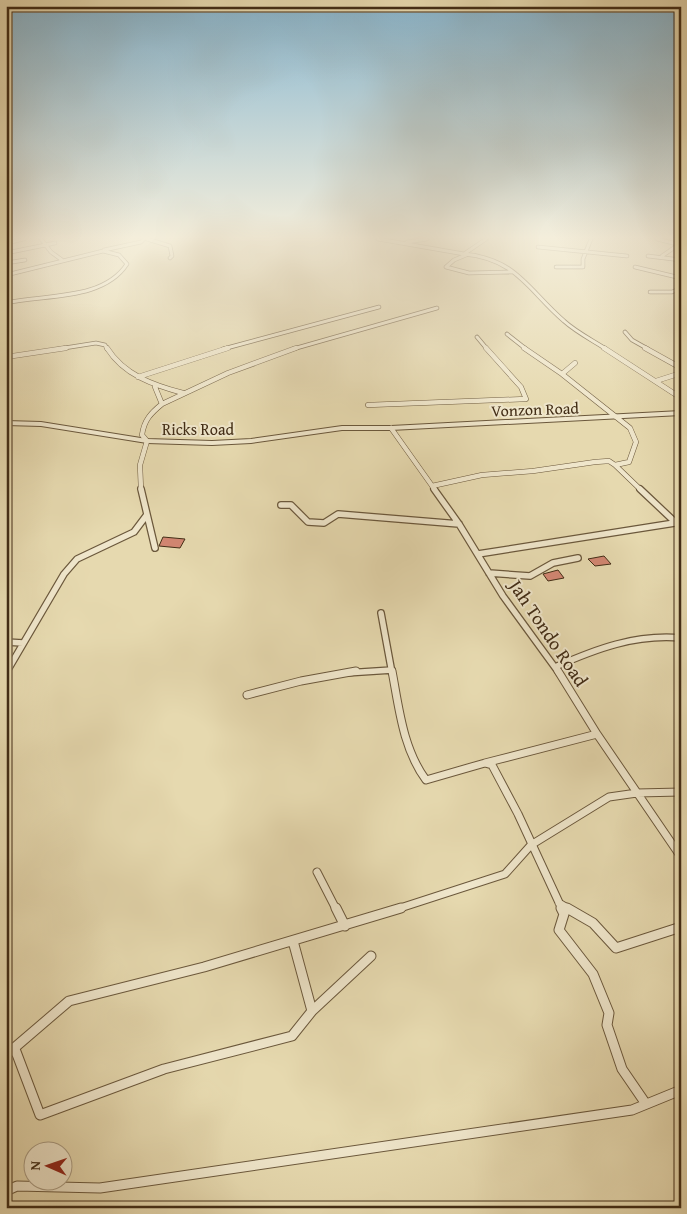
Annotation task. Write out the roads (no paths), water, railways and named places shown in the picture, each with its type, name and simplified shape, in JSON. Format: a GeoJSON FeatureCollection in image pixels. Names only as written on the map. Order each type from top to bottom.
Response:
{"type":"FeatureCollection","features":[{"type":"Feature","properties":{"kind":"street"},"geometry":{"type":"LineString","coordinates":[[6,303],[52,296]]}},
{"type":"Feature","properties":{"kind":"street"},"geometry":{"type":"LineString","coordinates":[[539,296],[549,309],[566,323],[681,398]]}},
{"type":"Feature","properties":{"kind":"street"},"geometry":{"type":"LineString","coordinates":[[138,377],[208,353],[379,307]]}},
{"type":"Feature","properties":{"kind":"street"},"geometry":{"type":"LineString","coordinates":[[155,548],[146,516],[141,474],[142,452],[147,441],[142,434],[144,419],[162,404],[183,392],[285,351],[437,308]]}},
{"type":"Feature","properties":{"kind":"street"},"geometry":{"type":"LineString","coordinates":[[624,332],[632,340],[681,368]]}},
{"type":"Feature","properties":{"kind":"street"},"geometry":{"type":"LineString","coordinates":[[507,334],[514,341],[532,351],[630,428],[636,442],[629,462],[615,466]]}},
{"type":"Feature","properties":{"kind":"street"},"geometry":{"type":"LineString","coordinates":[[368,405],[526,399],[521,387],[477,337]]}},
{"type":"Feature","properties":{"kind":"street"},"geometry":{"type":"LineString","coordinates":[[6,357],[96,343],[105,346],[117,363],[155,387],[183,392]]}},
{"type":"Feature","properties":{"kind":"street"},"geometry":{"type":"LineString","coordinates":[[562,374],[575,363]]}},
{"type":"Feature","properties":{"kind":"street"},"geometry":{"type":"LineString","coordinates":[[656,381],[681,374]]}},
{"type":"Feature","properties":{"kind":"street"},"geometry":{"type":"LineString","coordinates":[[155,387],[162,404]]}},
{"type":"Feature","properties":{"kind":"street","name":"Vonzon Road"},"geometry":{"type":"LineString","coordinates":[[391,428],[617,418],[681,413]]}},
{"type":"Feature","properties":{"kind":"street","name":"Ricks Road"},"geometry":{"type":"LineString","coordinates":[[6,423],[41,424],[147,441],[212,443],[251,441],[342,428],[391,428]]}},
{"type":"Feature","properties":{"kind":"street","name":"Jah Tondo Road"},"geometry":{"type":"LineString","coordinates":[[391,428],[459,524],[503,596],[555,667],[597,734],[681,857]]}},
{"type":"Feature","properties":{"kind":"street"},"geometry":{"type":"LineString","coordinates":[[432,486],[482,475],[608,461],[678,522]]}},
{"type":"Feature","properties":{"kind":"street"},"geometry":{"type":"LineString","coordinates":[[281,505],[291,505],[308,522],[324,523],[338,514],[459,524]]}},
{"type":"Feature","properties":{"kind":"street"},"geometry":{"type":"LineString","coordinates":[[6,673],[64,574],[77,560],[90,551],[134,532],[146,516]]}},
{"type":"Feature","properties":{"kind":"street"},"geometry":{"type":"LineString","coordinates":[[478,554],[678,522]]}},
{"type":"Feature","properties":{"kind":"street"},"geometry":{"type":"LineString","coordinates":[[489,572],[530,576],[552,563],[578,558]]}},
{"type":"Feature","properties":{"kind":"street"},"geometry":{"type":"LineString","coordinates":[[381,613],[402,726],[418,769],[426,780],[597,734]]}},
{"type":"Feature","properties":{"kind":"street"},"geometry":{"type":"LineString","coordinates":[[555,667],[588,652],[636,637],[681,638]]}},
{"type":"Feature","properties":{"kind":"street"},"geometry":{"type":"LineString","coordinates":[[6,642],[24,643]]}},
{"type":"Feature","properties":{"kind":"street"},"geometry":{"type":"LineString","coordinates":[[247,695],[299,679],[367,669],[392,670]]}},
{"type":"Feature","properties":{"kind":"street"},"geometry":{"type":"LineString","coordinates":[[485,763],[492,765],[518,814],[564,914],[559,930],[593,974],[609,1013],[607,1025],[622,1069],[646,1104]]}},
{"type":"Feature","properties":{"kind":"street"},"geometry":{"type":"LineString","coordinates":[[6,1055],[69,1001],[345,926],[505,874],[531,845],[609,797],[637,793],[681,792]]}},
{"type":"Feature","properties":{"kind":"street"},"geometry":{"type":"LineString","coordinates":[[317,872],[345,926]]}},
{"type":"Feature","properties":{"kind":"street"},"geometry":{"type":"LineString","coordinates":[[558,903],[593,923],[616,948],[681,926]]}},
{"type":"Feature","properties":{"kind":"street"},"geometry":{"type":"LineString","coordinates":[[293,941],[312,1011]]}},
{"type":"Feature","properties":{"kind":"street"},"geometry":{"type":"LineString","coordinates":[[15,1049],[40,1115],[164,1070],[292,1036],[312,1011],[371,956]]}},
{"type":"Feature","properties":{"kind":"street"},"geometry":{"type":"LineString","coordinates":[[6,1190],[17,1186],[100,1188],[632,1110],[681,1090]]}}]}
